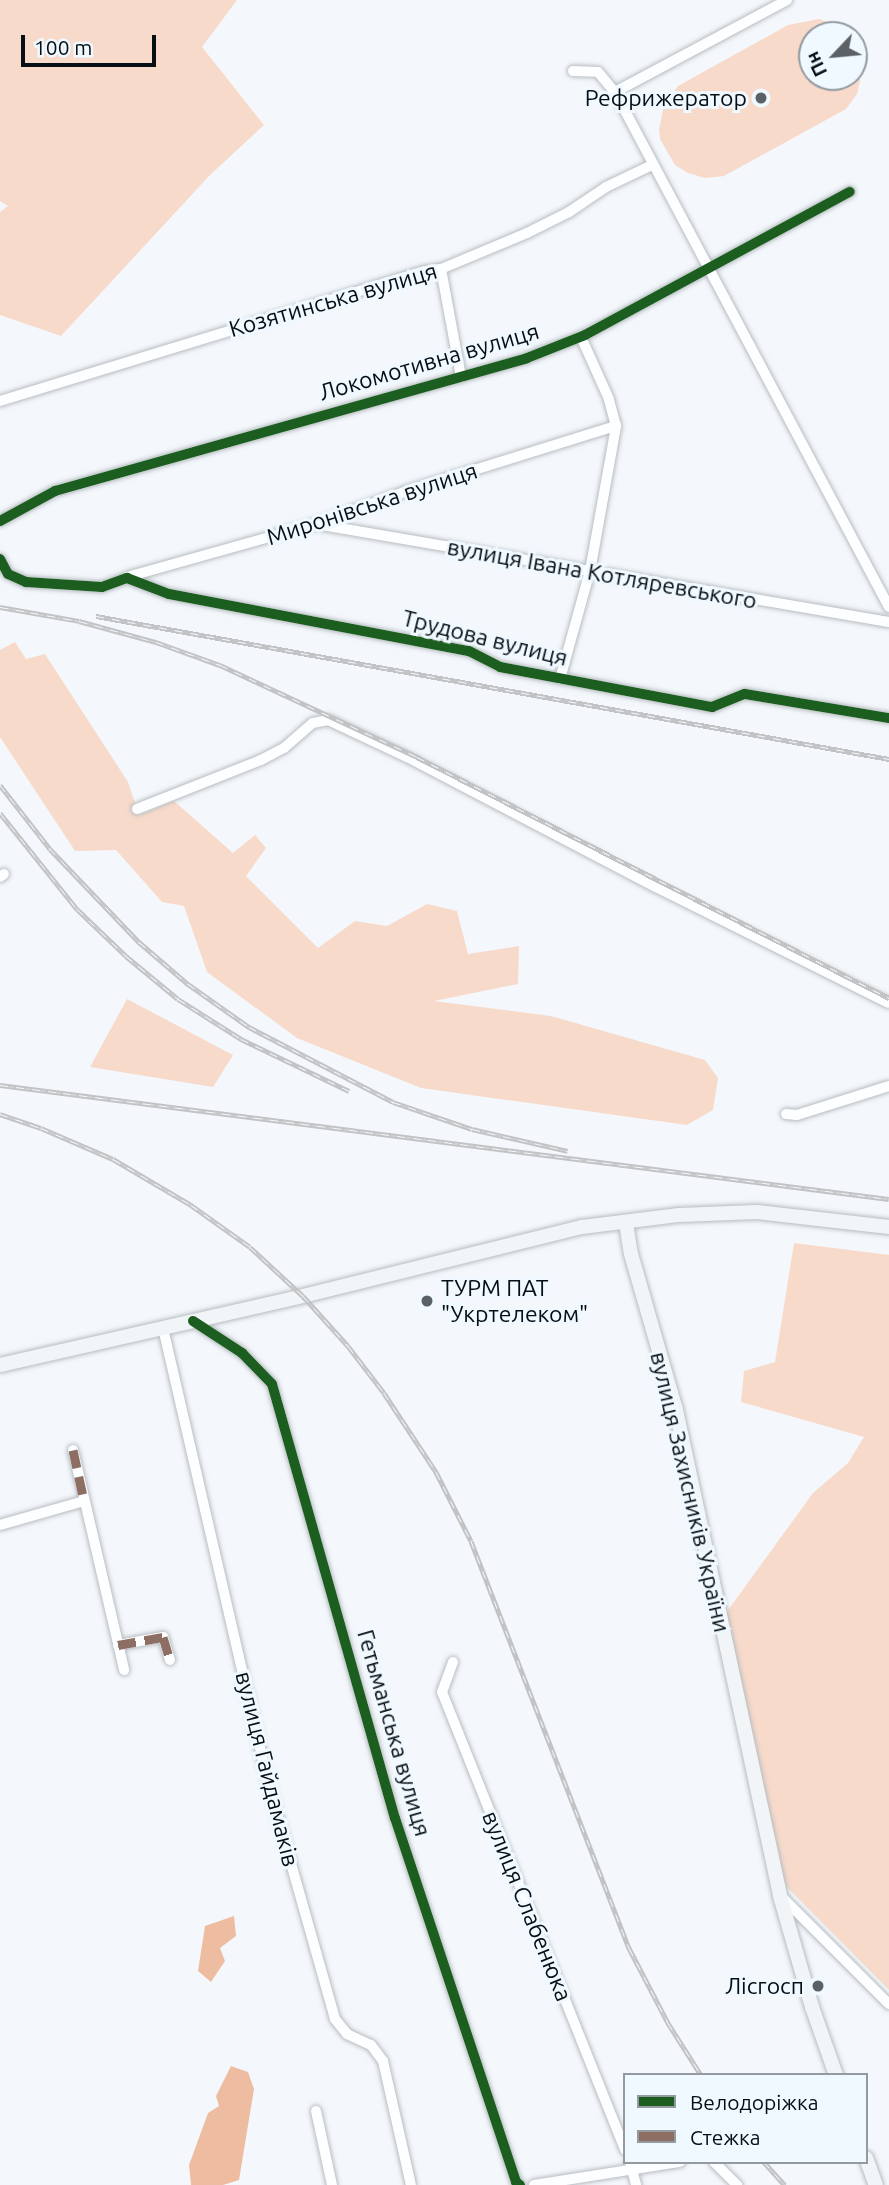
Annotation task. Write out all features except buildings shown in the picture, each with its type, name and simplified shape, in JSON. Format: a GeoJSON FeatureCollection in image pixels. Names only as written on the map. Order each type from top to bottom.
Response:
{"type":"FeatureCollection","features":[{"type":"Feature","properties":{"kind":"main road"},"geometry":{"type":"LineString","coordinates":[[0,1365],[582,1227],[679,1215],[757,1212],[889,1227]]}},
{"type":"Feature","properties":{"kind":"main road","name":"вулиця Захисників України"},"geometry":{"type":"LineString","coordinates":[[626,1223],[631,1254],[676,1410],[780,1896],[805,1985],[835,2073]]}},
{"type":"Feature","properties":{"kind":"main road"},"geometry":{"type":"LineString","coordinates":[[868,2163],[876,2185]]}},
{"type":"Feature","properties":{"kind":"street"},"geometry":{"type":"LineString","coordinates":[[615,92],[788,0]]}},
{"type":"Feature","properties":{"kind":"street"},"geometry":{"type":"LineString","coordinates":[[573,71],[598,72],[615,92],[889,607]]}},
{"type":"Feature","properties":{"kind":"street","name":"Козятинська вулиця"},"geometry":{"type":"LineString","coordinates":[[0,401],[426,271],[441,269],[527,233],[569,212],[606,187],[652,165]]}},
{"type":"Feature","properties":{"kind":"street","name":"Локомотивна вулиця"},"geometry":{"type":"LineString","coordinates":[[0,521],[55,491],[527,358],[581,337],[850,192]]}},
{"type":"Feature","properties":{"kind":"street"},"geometry":{"type":"LineString","coordinates":[[441,269],[461,377]]}},
{"type":"Feature","properties":{"kind":"street"},"geometry":{"type":"LineString","coordinates":[[560,679],[590,572],[617,426],[609,399],[581,337]]}},
{"type":"Feature","properties":{"kind":"street","name":"Миронівська вулиця"},"geometry":{"type":"LineString","coordinates":[[127,578],[316,524],[410,490],[617,426]]}},
{"type":"Feature","properties":{"kind":"street","name":"вулиця Івана Котляревського"},"geometry":{"type":"LineString","coordinates":[[316,524],[889,622]]}},
{"type":"Feature","properties":{"kind":"street"},"geometry":{"type":"LineString","coordinates":[[0,559],[8,575],[26,582],[102,587],[127,578]]}},
{"type":"Feature","properties":{"kind":"street","name":"Трудова вулиця"},"geometry":{"type":"LineString","coordinates":[[127,578],[169,594],[469,651],[500,667],[712,707],[745,694],[889,718]]}},
{"type":"Feature","properties":{"kind":"street"},"geometry":{"type":"LineString","coordinates":[[137,809],[261,760],[284,748],[313,723],[328,720],[889,1003]]}},
{"type":"Feature","properties":{"kind":"street"},"geometry":{"type":"LineString","coordinates":[[786,1114],[797,1115],[889,1086]]}},
{"type":"Feature","properties":{"kind":"street","name":"Гетьманська вулиця"},"geometry":{"type":"LineString","coordinates":[[193,1321],[242,1353],[272,1384],[395,1818],[516,2182],[520,2185]]}},
{"type":"Feature","properties":{"kind":"street","name":"вулиця Гайдамаків"},"geometry":{"type":"LineString","coordinates":[[163,1328],[266,1775],[335,2019],[346,2034],[371,2045],[383,2061],[411,2185]]}},
{"type":"Feature","properties":{"kind":"street"},"geometry":{"type":"LineString","coordinates":[[73,1450],[124,1670]]}},
{"type":"Feature","properties":{"kind":"street"},"geometry":{"type":"LineString","coordinates":[[0,1525],[85,1501]]}},
{"type":"Feature","properties":{"kind":"street"},"geometry":{"type":"LineString","coordinates":[[118,1645],[163,1637],[170,1660]]}},
{"type":"Feature","properties":{"kind":"street","name":"вулиця Слабенюка"},"geometry":{"type":"LineString","coordinates":[[453,1662],[442,1692],[623,2145]]}},
{"type":"Feature","properties":{"kind":"street"},"geometry":{"type":"LineString","coordinates":[[780,1896],[889,2004]]}},
{"type":"Feature","properties":{"kind":"street"},"geometry":{"type":"LineString","coordinates":[[316,2111],[332,2185]]}},
{"type":"Feature","properties":{"kind":"street"},"geometry":{"type":"LineString","coordinates":[[534,2185],[631,2166],[656,2164]]}},
{"type":"Feature","properties":{"kind":"street"},"geometry":{"type":"LineString","coordinates":[[716,2164],[737,2185]]}},
{"type":"Feature","properties":{"kind":"street"},"geometry":{"type":"LineString","coordinates":[[631,2166],[636,2185]]}},
{"type":"Feature","properties":{"kind":"shaded area"},"geometry":{"type":"Polygon","coordinates":[[[0,0],[237,0],[202,47],[264,125],[210,175],[61,336],[0,315],[0,212],[8,206],[0,201],[0,0]]]}},
{"type":"Feature","properties":{"kind":"shaded area","name":"Рефрижератор"},"geometry":{"type":"Polygon","coordinates":[[[798,23],[798,91],[858,91],[846,109],[724,176],[705,178],[688,173],[675,165],[660,139],[659,130],[664,104],[678,86],[788,25],[798,23]]]}},
{"type":"Feature","properties":{"kind":"shaded area"},"geometry":{"type":"Polygon","coordinates":[[[15,642],[26,659],[45,654],[128,782],[139,815],[174,801],[233,853],[255,835],[266,848],[246,876],[318,948],[355,921],[387,926],[427,904],[457,911],[468,954],[519,946],[518,984],[434,1001],[551,1016],[705,1060],[718,1078],[713,1110],[687,1125],[421,1088],[297,1038],[207,972],[184,906],[162,902],[116,850],[75,851],[0,737],[0,650],[15,642]]]}},
{"type":"Feature","properties":{"kind":"shaded area"},"geometry":{"type":"Polygon","coordinates":[[[127,999],[233,1055],[213,1087],[90,1067],[127,999]]]}},
{"type":"Feature","properties":{"kind":"shaded area"},"geometry":{"type":"Polygon","coordinates":[[[794,1243],[889,1255],[889,1990],[785,1885],[726,1613],[813,1493],[848,1463],[864,1437],[741,1402],[744,1371],[775,1362],[794,1243]]]}},
{"type":"Feature","properties":{"kind":"shaded area"},"geometry":{"type":"Polygon","coordinates":[[[234,1916],[236,1936],[220,1948],[225,1961],[211,1982],[198,1971],[205,1926],[234,1916]]]}},
{"type":"Feature","properties":{"kind":"shaded area"},"geometry":{"type":"Polygon","coordinates":[[[231,2066],[248,2072],[254,2089],[239,2180],[223,2185],[191,2185],[189,2165],[208,2113],[219,2106],[216,2096],[231,2066]]]}},
{"type":"Feature","properties":{"kind":"railway"},"geometry":{"type":"LineString","coordinates":[[0,607],[79,621],[156,642],[220,665],[417,757],[889,998]]}},
{"type":"Feature","properties":{"kind":"railway"},"geometry":{"type":"LineString","coordinates":[[96,616],[889,759]]}},
{"type":"Feature","properties":{"kind":"railway"},"geometry":{"type":"LineString","coordinates":[[0,785],[50,849],[139,942],[188,984],[249,1027],[393,1102],[472,1129],[568,1151]]}},
{"type":"Feature","properties":{"kind":"railway"},"geometry":{"type":"LineString","coordinates":[[0,813],[77,909],[126,956],[178,999],[241,1039],[349,1091]]}},
{"type":"Feature","properties":{"kind":"railway"},"geometry":{"type":"LineString","coordinates":[[0,1085],[889,1199]]}},
{"type":"Feature","properties":{"kind":"railway"},"geometry":{"type":"LineString","coordinates":[[0,1114],[41,1128],[113,1159],[191,1205],[250,1247],[303,1296],[348,1346],[384,1393],[436,1472],[471,1541],[629,1948],[668,2023],[700,2073]]}},
{"type":"Feature","properties":{"kind":"railway"},"geometry":{"type":"LineString","coordinates":[[766,2164],[785,2185]]}},
{"type":"Feature","properties":{"kind":"marked path"},"geometry":{"type":"LineString","coordinates":[[73,1450],[84,1501]]}},
{"type":"Feature","properties":{"kind":"marked path"},"geometry":{"type":"LineString","coordinates":[[118,1645],[163,1637],[170,1660]]}},
{"type":"Feature","properties":{"kind":"cycle path"},"geometry":{"type":"LineString","coordinates":[[0,521],[55,491],[527,358],[585,335],[850,192]]}},
{"type":"Feature","properties":{"kind":"cycle path"},"geometry":{"type":"LineString","coordinates":[[0,559],[8,574],[26,582],[102,587],[127,578],[169,594],[469,651],[500,667],[712,707],[745,694],[889,718]]}},
{"type":"Feature","properties":{"kind":"cycle path"},"geometry":{"type":"LineString","coordinates":[[193,1321],[242,1353],[272,1384],[395,1818],[516,2182],[520,2185]]}},
{"type":"Feature","properties":{"kind":"place","name":"Рефрижератор"},"geometry":{"type":"Point","coordinates":[761,98]}},
{"type":"Feature","properties":{"kind":"place","name":"ТУРМ ПАТ \"Укртелеком\""},"geometry":{"type":"Point","coordinates":[427,1301]}},
{"type":"Feature","properties":{"kind":"place","name":"Лісгосп"},"geometry":{"type":"Point","coordinates":[818,1986]}}]}
